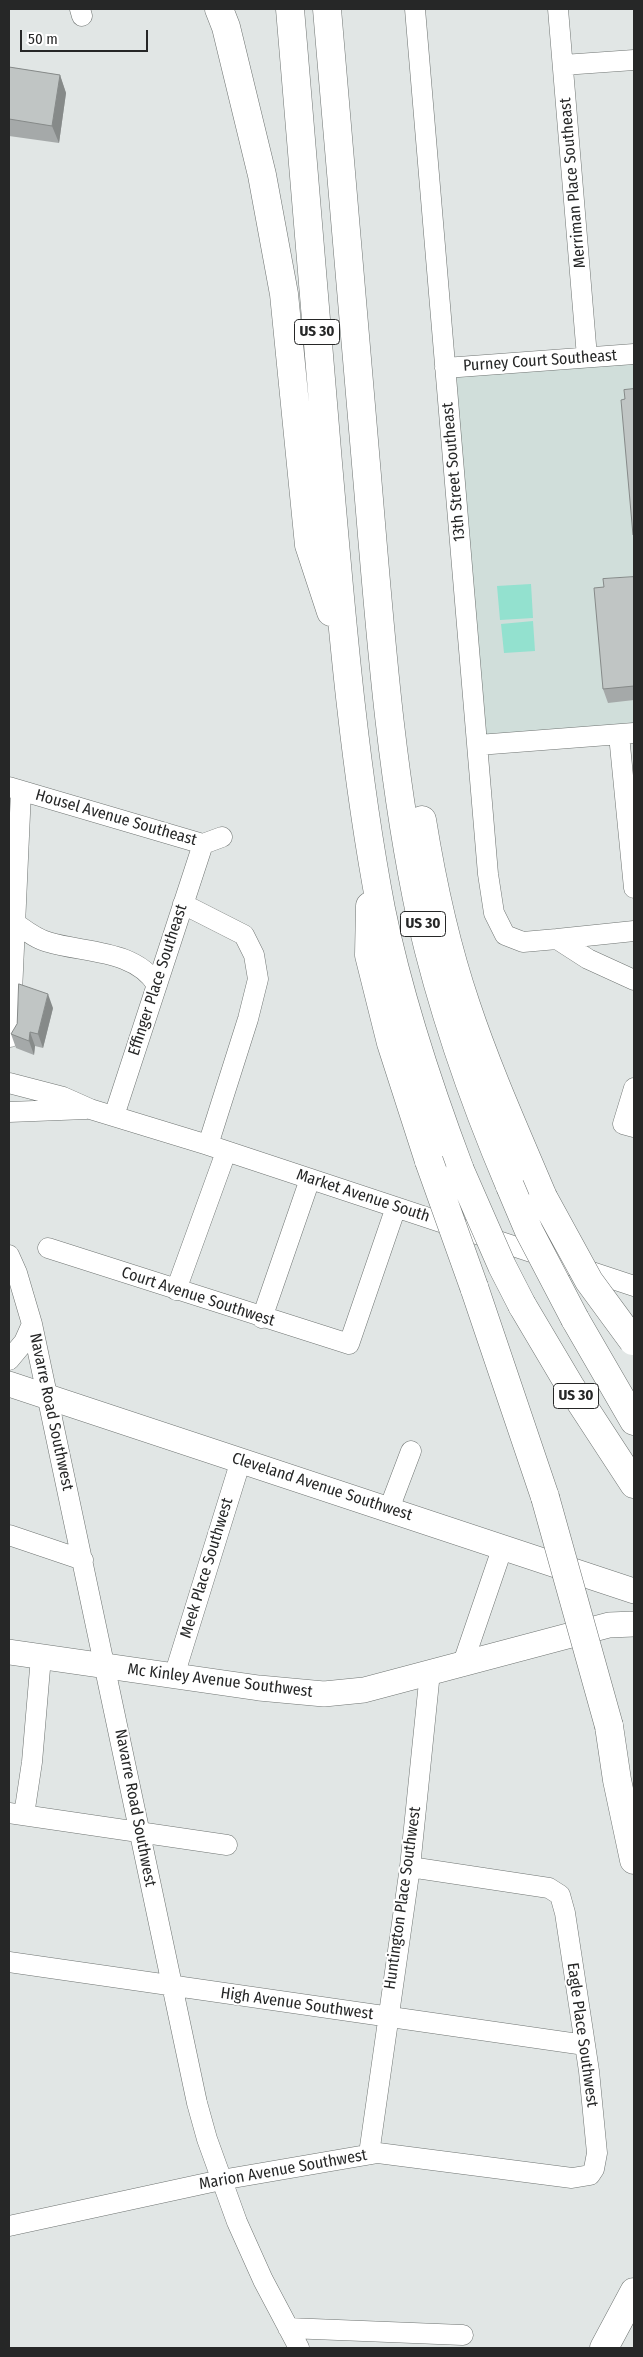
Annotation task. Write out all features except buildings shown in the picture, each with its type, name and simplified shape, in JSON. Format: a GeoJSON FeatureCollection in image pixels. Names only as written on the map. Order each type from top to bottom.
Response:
{"type":"FeatureCollection","features":[{"type":"Feature","properties":{"kind":"highway"},"geometry":{"type":"LineString","coordinates":[[219,9],[226,27],[260,167],[276,248],[291,354],[308,545],[346,655]]}},
{"type":"Feature","properties":{"kind":"highway"},"geometry":{"type":"LineString","coordinates":[[282,9],[295,69]]}},
{"type":"Feature","properties":{"kind":"highway","name":"US 30"},"geometry":{"type":"LineString","coordinates":[[290,9],[346,655],[372,857],[382,912],[407,1016],[422,1066],[460,1170],[498,1257],[522,1305],[570,1386],[634,1484]]}},
{"type":"Feature","properties":{"kind":"highway","name":"US 30"},"geometry":{"type":"LineString","coordinates":[[329,16],[383,651],[402,810],[422,919],[434,969],[464,1070],[529,1231],[575,1319],[634,1421]]}},
{"type":"Feature","properties":{"kind":"highway"},"geometry":{"type":"LineString","coordinates":[[383,651],[414,762],[433,879],[461,988],[486,1062],[543,1197],[589,1281],[634,1342]]}},
{"type":"Feature","properties":{"kind":"highway"},"geometry":{"type":"LineString","coordinates":[[372,857],[369,955],[391,1043],[429,1161],[545,1497],[609,1726],[617,1780],[634,1860]]}},
{"type":"Feature","properties":{"kind":"highway"},"geometry":{"type":"LineString","coordinates":[[595,1354],[634,1398]]}},
{"type":"Feature","properties":{"kind":"highway"},"geometry":{"type":"LineString","coordinates":[[609,1726],[634,1780]]}},
{"type":"Feature","properties":{"kind":"highway"},"geometry":{"type":"LineString","coordinates":[[604,2348],[634,2292]]}},
{"type":"Feature","properties":{"kind":"main road","name":"Cleveland Avenue Southwest"},"geometry":{"type":"LineString","coordinates":[[9,1384],[389,1509],[502,1549],[634,1591]]}},
{"type":"Feature","properties":{"kind":"main road","name":"Mc Kinley Avenue Southwest"},"geometry":{"type":"LineString","coordinates":[[9,1652],[268,1689],[324,1694],[364,1690],[463,1662],[609,1625],[634,1624]]}},
{"type":"Feature","properties":{"kind":"street","name":"13th Street Southeast"},"geometry":{"type":"LineString","coordinates":[[415,9],[491,896],[495,917],[503,932],[511,939],[523,942],[557,939]]}},
{"type":"Feature","properties":{"kind":"street","name":"Merriman Place Southeast"},"geometry":{"type":"LineString","coordinates":[[558,9],[587,357]]}},
{"type":"Feature","properties":{"kind":"street"},"geometry":{"type":"LineString","coordinates":[[563,65],[634,60]]}},
{"type":"Feature","properties":{"kind":"street","name":"Purney Court Southeast"},"geometry":{"type":"LineString","coordinates":[[445,368],[634,354]]}},
{"type":"Feature","properties":{"kind":"street"},"geometry":{"type":"LineString","coordinates":[[478,746],[626,734],[634,888]]}},
{"type":"Feature","properties":{"kind":"street"},"geometry":{"type":"LineString","coordinates":[[10,1037],[15,923],[15,789]]}},
{"type":"Feature","properties":{"kind":"street","name":"Housel Avenue Southeast"},"geometry":{"type":"LineString","coordinates":[[15,789],[213,841]]}},
{"type":"Feature","properties":{"kind":"street","name":"Effinger Place Southeast"},"geometry":{"type":"LineString","coordinates":[[114,1116],[183,904],[213,841]]}},
{"type":"Feature","properties":{"kind":"street"},"geometry":{"type":"LineString","coordinates":[[176,1290],[217,1148],[258,979],[254,956],[244,935],[183,904]]}},
{"type":"Feature","properties":{"kind":"street"},"geometry":{"type":"LineString","coordinates":[[15,923],[49,943],[130,962],[146,971],[156,985]]}},
{"type":"Feature","properties":{"kind":"street"},"geometry":{"type":"LineString","coordinates":[[557,939],[634,931]]}},
{"type":"Feature","properties":{"kind":"street"},"geometry":{"type":"LineString","coordinates":[[557,939],[588,959],[634,980]]}},
{"type":"Feature","properties":{"kind":"street","name":"Market Avenue South"},"geometry":{"type":"LineString","coordinates":[[9,1084],[63,1097],[90,1109],[217,1148],[634,1286]]}},
{"type":"Feature","properties":{"kind":"street"},"geometry":{"type":"LineString","coordinates":[[629,1126],[634,1088]]}},
{"type":"Feature","properties":{"kind":"street","name":"Market Avenue South"},"geometry":{"type":"LineString","coordinates":[[9,1112],[90,1109]]}},
{"type":"Feature","properties":{"kind":"street"},"geometry":{"type":"LineString","coordinates":[[262,1318],[310,1179]]}},
{"type":"Feature","properties":{"kind":"street","name":"Court Avenue Southwest"},"geometry":{"type":"LineString","coordinates":[[48,1248],[262,1318],[349,1344],[396,1207]]}},
{"type":"Feature","properties":{"kind":"street","name":"Navarre Road Southwest"},"geometry":{"type":"LineString","coordinates":[[9,1255],[17,1273],[32,1324],[107,1667],[197,2102],[221,2180],[262,2280],[299,2348]]}},
{"type":"Feature","properties":{"kind":"street"},"geometry":{"type":"LineString","coordinates":[[9,1360],[24,1342],[32,1324]]}},
{"type":"Feature","properties":{"kind":"street"},"geometry":{"type":"LineString","coordinates":[[389,1509],[411,1451]]}},
{"type":"Feature","properties":{"kind":"street","name":"Meek Place Southwest"},"geometry":{"type":"LineString","coordinates":[[174,1676],[241,1460]]}},
{"type":"Feature","properties":{"kind":"street"},"geometry":{"type":"LineString","coordinates":[[9,1535],[83,1560]]}},
{"type":"Feature","properties":{"kind":"street"},"geometry":{"type":"LineString","coordinates":[[463,1662],[502,1549]]}},
{"type":"Feature","properties":{"kind":"street"},"geometry":{"type":"LineString","coordinates":[[40,1657],[32,1762],[17,1814],[227,1845]]}},
{"type":"Feature","properties":{"kind":"street","name":"Huntington Place Southwest"},"geometry":{"type":"LineString","coordinates":[[369,2154],[387,2016],[410,1867],[430,1672]]}},
{"type":"Feature","properties":{"kind":"street","name":"Eagle Place Southwest"},"geometry":{"type":"LineString","coordinates":[[410,1867],[549,1888],[560,1895],[565,1913],[584,2045],[597,2153],[594,2169],[590,2175]]}},
{"type":"Feature","properties":{"kind":"street","name":"High Avenue Southwest"},"geometry":{"type":"LineString","coordinates":[[9,1962],[584,2045]]}},
{"type":"Feature","properties":{"kind":"street","name":"Marion Avenue Southwest"},"geometry":{"type":"LineString","coordinates":[[9,2226],[221,2180],[369,2154],[415,2157],[572,2178],[590,2175]]}},
{"type":"Feature","properties":{"kind":"street"},"geometry":{"type":"LineString","coordinates":[[288,2328],[463,2335]]}},
{"type":"Feature","properties":{"kind":"shaded area"},"geometry":{"type":"Polygon","coordinates":[[[634,354],[634,733],[478,745],[445,368],[634,354]]]}},
{"type":"Feature","properties":{"kind":"green space"},"geometry":{"type":"Polygon","coordinates":[[[531,584],[533,618],[500,620],[497,586],[531,584]]]}},
{"type":"Feature","properties":{"kind":"green space"},"geometry":{"type":"Polygon","coordinates":[[[533,621],[535,651],[504,653],[501,624],[533,621]]]}}]}
